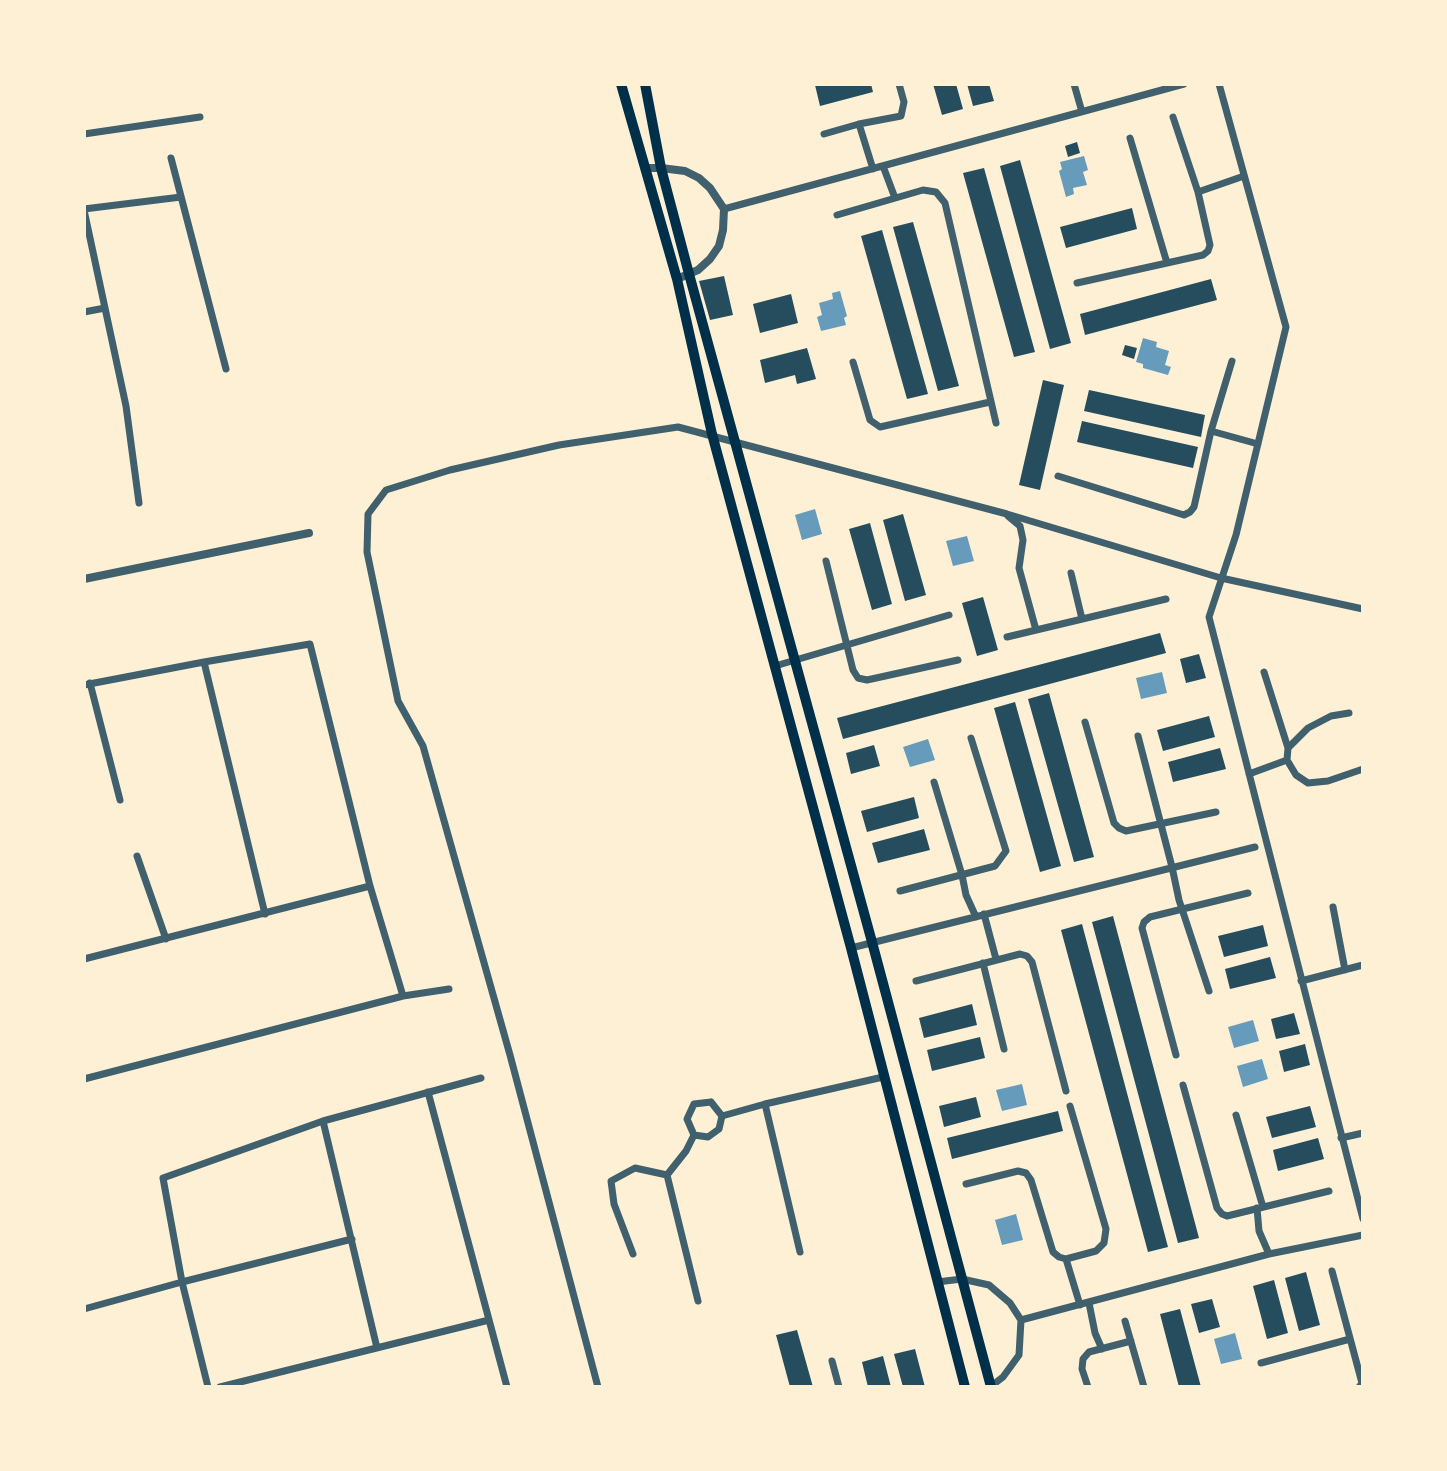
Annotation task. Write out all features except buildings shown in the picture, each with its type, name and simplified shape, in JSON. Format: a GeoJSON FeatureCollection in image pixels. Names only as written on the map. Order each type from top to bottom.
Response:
{"type":"FeatureCollection","features":[{"type":"Feature","properties":{"kind":"main road"},"geometry":{"type":"LineString","coordinates":[[621,84],[677,279],[712,434],[851,948],[965,1387]]}},
{"type":"Feature","properties":{"kind":"main road"},"geometry":{"type":"LineString","coordinates":[[645,84],[661,168],[689,274],[990,1387]]}},
{"type":"Feature","properties":{"kind":"street"},"geometry":{"type":"LineString","coordinates":[[824,134],[901,116],[904,102],[899,84]]}},
{"type":"Feature","properties":{"kind":"street"},"geometry":{"type":"LineString","coordinates":[[1074,84],[1082,112]]}},
{"type":"Feature","properties":{"kind":"street"},"geometry":{"type":"LineString","coordinates":[[724,209],[1184,84]]}},
{"type":"Feature","properties":{"kind":"street"},"geometry":{"type":"LineString","coordinates":[[1219,84],[1286,327],[1236,535],[1209,617],[1363,1219]]}},
{"type":"Feature","properties":{"kind":"street"},"geometry":{"type":"LineString","coordinates":[[84,134],[200,117]]}},
{"type":"Feature","properties":{"kind":"street"},"geometry":{"type":"LineString","coordinates":[[1077,283],[1203,255],[1208,251],[1210,245],[1198,192],[1173,117]]}},
{"type":"Feature","properties":{"kind":"street"},"geometry":{"type":"LineString","coordinates":[[859,124],[873,169]]}},
{"type":"Feature","properties":{"kind":"street"},"geometry":{"type":"LineString","coordinates":[[1130,138],[1167,263]]}},
{"type":"Feature","properties":{"kind":"street"},"geometry":{"type":"LineString","coordinates":[[171,158],[226,369]]}},
{"type":"Feature","properties":{"kind":"street"},"geometry":{"type":"LineString","coordinates":[[883,166],[895,198]]}},
{"type":"Feature","properties":{"kind":"street"},"geometry":{"type":"LineString","coordinates":[[646,168],[685,171],[699,178],[724,209],[719,246],[698,270],[677,279]]}},
{"type":"Feature","properties":{"kind":"street"},"geometry":{"type":"LineString","coordinates":[[1198,192],[1244,176]]}},
{"type":"Feature","properties":{"kind":"street"},"geometry":{"type":"LineString","coordinates":[[837,215],[923,190],[936,192],[945,203],[996,423]]}},
{"type":"Feature","properties":{"kind":"street"},"geometry":{"type":"LineString","coordinates":[[139,503],[126,406],[84,210],[181,197]]}},
{"type":"Feature","properties":{"kind":"street"},"geometry":{"type":"LineString","coordinates":[[84,312],[105,308]]}},
{"type":"Feature","properties":{"kind":"street"},"geometry":{"type":"LineString","coordinates":[[1058,476],[1184,515],[1190,512],[1194,507],[1211,431],[1232,361]]}},
{"type":"Feature","properties":{"kind":"street"},"geometry":{"type":"LineString","coordinates":[[853,362],[870,420],[880,427],[990,402]]}},
{"type":"Feature","properties":{"kind":"street"},"geometry":{"type":"LineString","coordinates":[[598,1387],[510,1055],[423,746],[398,701],[367,552],[368,514],[386,490],[450,470],[559,445],[678,427],[1007,514],[1221,578],[1363,609]]}},
{"type":"Feature","properties":{"kind":"street"},"geometry":{"type":"LineString","coordinates":[[1211,431],[1258,444]]}},
{"type":"Feature","properties":{"kind":"street"},"geometry":{"type":"LineString","coordinates":[[1007,514],[1020,526],[1023,540],[1019,568],[1036,630]]}},
{"type":"Feature","properties":{"kind":"street"},"geometry":{"type":"LineString","coordinates":[[84,579],[309,533]]}},
{"type":"Feature","properties":{"kind":"street"},"geometry":{"type":"LineString","coordinates":[[826,561],[853,670],[858,678],[867,680],[958,660]]}},
{"type":"Feature","properties":{"kind":"street"},"geometry":{"type":"LineString","coordinates":[[1071,573],[1082,619]]}},
{"type":"Feature","properties":{"kind":"street"},"geometry":{"type":"LineString","coordinates":[[1007,637],[1166,599]]}},
{"type":"Feature","properties":{"kind":"street"},"geometry":{"type":"LineString","coordinates":[[775,666],[949,615]]}},
{"type":"Feature","properties":{"kind":"street"},"geometry":{"type":"LineString","coordinates":[[120,800],[87,684],[310,644],[370,886],[403,996]]}},
{"type":"Feature","properties":{"kind":"street"},"geometry":{"type":"LineString","coordinates":[[204,662],[265,914]]}},
{"type":"Feature","properties":{"kind":"street"},"geometry":{"type":"LineString","coordinates":[[1264,672],[1288,748],[1287,760],[1296,775],[1308,783],[1328,781],[1363,769]]}},
{"type":"Feature","properties":{"kind":"street"},"geometry":{"type":"LineString","coordinates":[[1288,748],[1308,728],[1331,716],[1349,713]]}},
{"type":"Feature","properties":{"kind":"street"},"geometry":{"type":"LineString","coordinates":[[1085,722],[1114,823],[1126,831],[1216,812]]}},
{"type":"Feature","properties":{"kind":"street"},"geometry":{"type":"LineString","coordinates":[[1138,736],[1179,900],[1209,991]]}},
{"type":"Feature","properties":{"kind":"street"},"geometry":{"type":"LineString","coordinates":[[900,891],[995,866],[1006,851],[971,738]]}},
{"type":"Feature","properties":{"kind":"street"},"geometry":{"type":"LineString","coordinates":[[1249,774],[1287,760]]}},
{"type":"Feature","properties":{"kind":"street"},"geometry":{"type":"LineString","coordinates":[[934,782],[966,895],[980,916],[996,959]]}},
{"type":"Feature","properties":{"kind":"street"},"geometry":{"type":"LineString","coordinates":[[851,948],[1255,847]]}},
{"type":"Feature","properties":{"kind":"street"},"geometry":{"type":"LineString","coordinates":[[137,856],[166,939]]}},
{"type":"Feature","properties":{"kind":"street"},"geometry":{"type":"LineString","coordinates":[[84,959],[370,886]]}},
{"type":"Feature","properties":{"kind":"street"},"geometry":{"type":"LineString","coordinates":[[1176,1055],[1142,928],[1144,922],[1150,917],[1248,893]]}},
{"type":"Feature","properties":{"kind":"street"},"geometry":{"type":"LineString","coordinates":[[1333,907],[1345,970]]}},
{"type":"Feature","properties":{"kind":"street"},"geometry":{"type":"LineString","coordinates":[[916,981],[996,959],[1020,954],[1027,956],[1032,962],[1066,1091]]}},
{"type":"Feature","properties":{"kind":"street"},"geometry":{"type":"LineString","coordinates":[[983,963],[1004,1049]]}},
{"type":"Feature","properties":{"kind":"street"},"geometry":{"type":"LineString","coordinates":[[1301,981],[1363,965]]}},
{"type":"Feature","properties":{"kind":"street"},"geometry":{"type":"LineString","coordinates":[[84,1079],[403,996],[449,989]]}},
{"type":"Feature","properties":{"kind":"street"},"geometry":{"type":"LineString","coordinates":[[722,1116],[883,1077]]}},
{"type":"Feature","properties":{"kind":"street"},"geometry":{"type":"LineString","coordinates":[[208,1387],[182,1282],[163,1178],[323,1121],[481,1078]]}},
{"type":"Feature","properties":{"kind":"street"},"geometry":{"type":"LineString","coordinates":[[1183,1085],[1217,1208],[1222,1214],[1227,1216],[1329,1191]]}},
{"type":"Feature","properties":{"kind":"street"},"geometry":{"type":"LineString","coordinates":[[428,1092],[507,1387]]}},
{"type":"Feature","properties":{"kind":"street"},"geometry":{"type":"LineString","coordinates":[[694,1135],[687,1119],[694,1104],[711,1102],[722,1116]]}},
{"type":"Feature","properties":{"kind":"street"},"geometry":{"type":"LineString","coordinates":[[765,1104],[800,1252]]}},
{"type":"Feature","properties":{"kind":"street"},"geometry":{"type":"LineString","coordinates":[[966,1184],[1018,1171],[1026,1173],[1031,1180],[1053,1252],[1066,1259],[1096,1251],[1104,1243],[1106,1229],[1070,1106]]}},
{"type":"Feature","properties":{"kind":"street"},"geometry":{"type":"LineString","coordinates":[[1236,1115],[1260,1208],[1259,1231],[1269,1254]]}},
{"type":"Feature","properties":{"kind":"street"},"geometry":{"type":"LineString","coordinates":[[694,1135],[708,1137],[719,1129],[722,1116]]}},
{"type":"Feature","properties":{"kind":"street"},"geometry":{"type":"LineString","coordinates":[[323,1121],[377,1348]]}},
{"type":"Feature","properties":{"kind":"street"},"geometry":{"type":"LineString","coordinates":[[1341,1138],[1363,1133]]}},
{"type":"Feature","properties":{"kind":"street"},"geometry":{"type":"LineString","coordinates":[[667,1175],[694,1135]]}},
{"type":"Feature","properties":{"kind":"street"},"geometry":{"type":"LineString","coordinates":[[633,1254],[614,1204],[611,1181],[635,1168],[667,1175]]}},
{"type":"Feature","properties":{"kind":"street"},"geometry":{"type":"LineString","coordinates":[[667,1175],[698,1301]]}},
{"type":"Feature","properties":{"kind":"street"},"geometry":{"type":"LineString","coordinates":[[1021,1320],[1269,1254],[1363,1235]]}},
{"type":"Feature","properties":{"kind":"street"},"geometry":{"type":"LineString","coordinates":[[84,1309],[352,1239]]}},
{"type":"Feature","properties":{"kind":"street"},"geometry":{"type":"LineString","coordinates":[[1066,1259],[1080,1305]]}},
{"type":"Feature","properties":{"kind":"street"},"geometry":{"type":"LineString","coordinates":[[1332,1271],[1362,1383],[1359,1387]]}},
{"type":"Feature","properties":{"kind":"street"},"geometry":{"type":"LineString","coordinates":[[937,1282],[962,1279],[989,1285],[1010,1303],[1021,1320],[1019,1355],[1003,1377],[990,1387]]}},
{"type":"Feature","properties":{"kind":"street"},"geometry":{"type":"LineString","coordinates":[[1089,1303],[1102,1349]]}},
{"type":"Feature","properties":{"kind":"street"},"geometry":{"type":"LineString","coordinates":[[220,1387],[489,1320]]}},
{"type":"Feature","properties":{"kind":"street"},"geometry":{"type":"LineString","coordinates":[[1125,1321],[1144,1387]]}},
{"type":"Feature","properties":{"kind":"street"},"geometry":{"type":"LineString","coordinates":[[1088,1387],[1082,1369],[1083,1359],[1089,1352],[1131,1341]]}},
{"type":"Feature","properties":{"kind":"street"},"geometry":{"type":"LineString","coordinates":[[1261,1363],[1351,1342],[1363,1343]]}},
{"type":"Feature","properties":{"kind":"street"},"geometry":{"type":"LineString","coordinates":[[832,1361],[839,1387]]}},
{"type":"Feature","properties":{"kind":"water"},"geometry":{"type":"Polygon","coordinates":[[[1084,156],[1088,170],[1083,172],[1087,185],[1073,188],[1074,194],[1066,197],[1059,171],[1062,169],[1060,162],[1084,156]]]}},
{"type":"Feature","properties":{"kind":"water"},"geometry":{"type":"Polygon","coordinates":[[[840,291],[847,316],[844,318],[846,325],[821,331],[817,317],[822,315],[819,303],[833,299],[832,293],[840,291]]]}},
{"type":"Feature","properties":{"kind":"water"},"geometry":{"type":"Polygon","coordinates":[[[1143,338],[1157,342],[1156,347],[1169,351],[1165,365],[1171,367],[1168,375],[1143,368],[1143,364],[1136,362],[1143,338]]]}},
{"type":"Feature","properties":{"kind":"water"},"geometry":{"type":"Polygon","coordinates":[[[815,509],[822,534],[802,540],[795,515],[815,509]]]}},
{"type":"Feature","properties":{"kind":"water"},"geometry":{"type":"Polygon","coordinates":[[[967,536],[974,561],[953,566],[946,541],[967,536]]]}},
{"type":"Feature","properties":{"kind":"water"},"geometry":{"type":"Polygon","coordinates":[[[1162,672],[1167,693],[1141,699],[1136,678],[1162,672]]]}},
{"type":"Feature","properties":{"kind":"water"},"geometry":{"type":"Polygon","coordinates":[[[928,739],[935,760],[910,767],[903,747],[928,739]]]}},
{"type":"Feature","properties":{"kind":"water"},"geometry":{"type":"Polygon","coordinates":[[[1253,1020],[1259,1041],[1234,1048],[1228,1027],[1253,1020]]]}},
{"type":"Feature","properties":{"kind":"water"},"geometry":{"type":"Polygon","coordinates":[[[1262,1059],[1268,1079],[1243,1087],[1237,1066],[1262,1059]]]}},
{"type":"Feature","properties":{"kind":"water"},"geometry":{"type":"Polygon","coordinates":[[[1022,1084],[1027,1105],[1002,1111],[996,1090],[1022,1084]]]}},
{"type":"Feature","properties":{"kind":"water"},"geometry":{"type":"Polygon","coordinates":[[[1016,1214],[1023,1240],[1002,1245],[995,1220],[1016,1214]]]}},
{"type":"Feature","properties":{"kind":"water"},"geometry":{"type":"Polygon","coordinates":[[[1235,1333],[1242,1359],[1221,1364],[1214,1339],[1235,1333]]]}}]}
